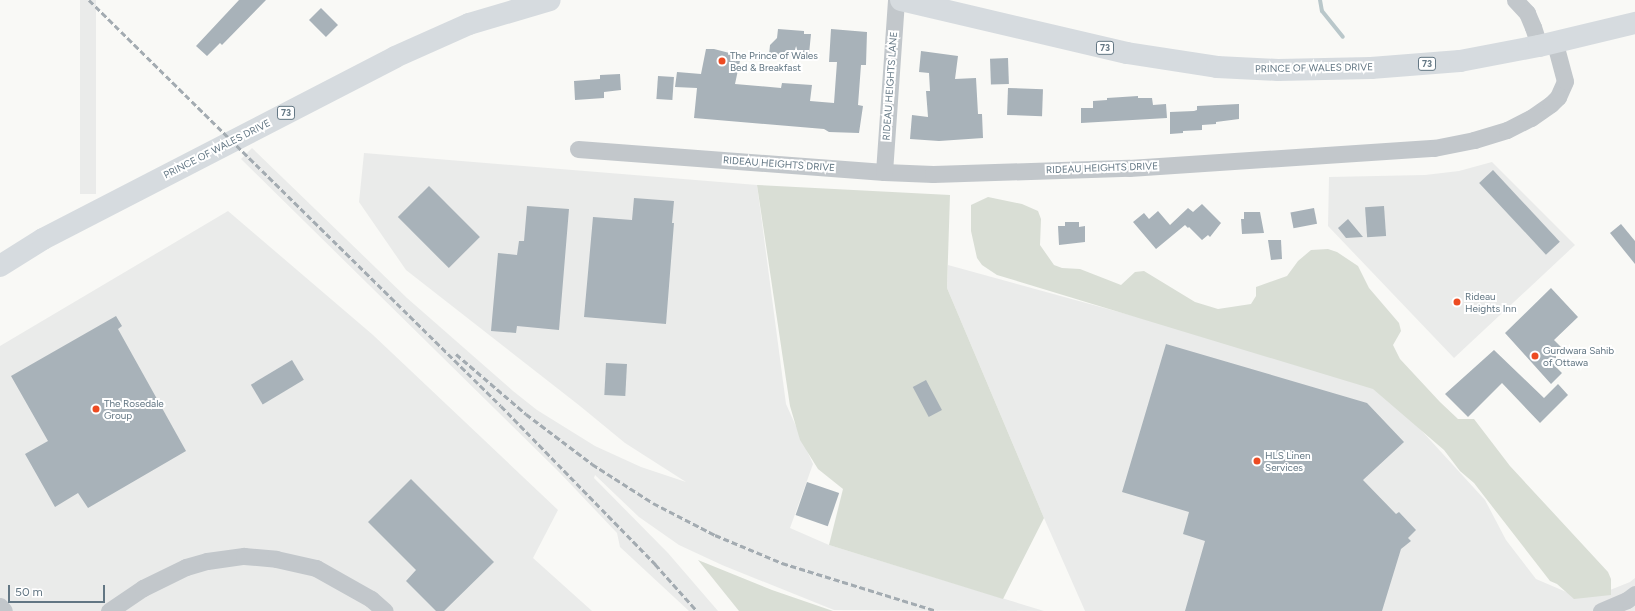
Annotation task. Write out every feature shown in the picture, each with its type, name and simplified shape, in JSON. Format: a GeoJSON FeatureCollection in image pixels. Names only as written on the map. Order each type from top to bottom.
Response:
{"type":"FeatureCollection","features":[{"type":"Feature","properties":{"kind":"main road","name":"PRINCE OF WALES DRIVE"},"geometry":{"type":"LineString","coordinates":[[0,266],[43,240],[395,57],[469,24],[550,0]]}},
{"type":"Feature","properties":{"kind":"main road","name":"PRINCE OF WALES DRIVE"},"geometry":{"type":"LineString","coordinates":[[901,0],[1127,53],[1217,67],[1278,70],[1370,68],[1460,62],[1547,44],[1635,23]]}},
{"type":"Feature","properties":{"kind":"street","name":"RIDEAU HEIGHTS LANE"},"geometry":{"type":"LineString","coordinates":[[884,172],[896,0]]}},
{"type":"Feature","properties":{"kind":"street","name":"RIDEAU HEIGHTS DRIVE"},"geometry":{"type":"LineString","coordinates":[[578,149],[884,172],[934,174],[1129,168],[1434,148],[1474,140],[1507,130],[1531,118],[1551,104],[1558,97],[1564,81],[1547,44],[1533,27],[1526,13],[1515,0]]}},
{"type":"Feature","properties":{"kind":"street"},"geometry":{"type":"LineString","coordinates":[[109,611],[143,588],[186,567],[207,561],[244,556],[276,559],[316,568],[371,599],[385,611]]}},
{"type":"Feature","properties":{"kind":"street"},"geometry":{"type":"LineString","coordinates":[[1601,611],[1627,600],[1635,594]]}},
{"type":"Feature","properties":{"kind":"street"},"geometry":{"type":"LineString","coordinates":[[0,606],[4,611]]}},
{"type":"Feature","properties":{"kind":"shaded area"},"geometry":{"type":"Polygon","coordinates":[[[80,0],[96,0],[96,194],[80,194],[80,0]]]}},
{"type":"Feature","properties":{"kind":"shaded area"},"geometry":{"type":"Polygon","coordinates":[[[252,148],[407,298],[513,391],[537,410],[595,446],[641,467],[686,482],[625,443],[406,270],[359,202],[364,153],[757,185],[786,404],[813,464],[790,528],[829,545],[1044,611],[834,610],[722,565],[679,545],[639,517],[595,475],[594,478],[668,553],[718,611],[689,611],[620,547],[617,533],[560,473],[241,159],[252,148]]]}},
{"type":"Feature","properties":{"kind":"shaded area","name":"Rideau Heights Inn"},"geometry":{"type":"Polygon","coordinates":[[[1492,162],[1575,245],[1454,358],[1328,226],[1329,177],[1425,175],[1459,171],[1492,162]]]}},
{"type":"Feature","properties":{"kind":"shaded area"},"geometry":{"type":"Polygon","coordinates":[[[757,185],[950,195],[947,288],[1044,518],[1003,599],[829,545],[843,489],[818,469],[800,440],[790,406],[757,185]]]}},
{"type":"Feature","properties":{"kind":"shaded area"},"geometry":{"type":"Polygon","coordinates":[[[988,197],[1022,204],[1038,211],[1041,219],[1040,245],[1054,265],[1062,268],[1080,269],[1121,285],[1135,272],[1144,271],[1195,302],[1218,309],[1251,304],[1256,296],[1256,287],[1287,276],[1298,261],[1311,250],[1328,249],[1337,252],[1358,266],[1369,288],[1399,323],[1401,331],[1393,345],[1400,359],[1458,419],[1474,419],[1510,466],[1608,572],[1611,579],[1611,595],[1574,599],[1557,584],[1550,581],[1474,483],[1460,471],[1444,450],[1373,389],[997,275],[982,265],[977,258],[971,231],[971,205],[988,197]]]}},
{"type":"Feature","properties":{"kind":"shaded area"},"geometry":{"type":"Polygon","coordinates":[[[228,211],[373,335],[558,510],[533,558],[592,611],[0,611],[0,346],[228,211]]]}},
{"type":"Feature","properties":{"kind":"shaded area"},"geometry":{"type":"Polygon","coordinates":[[[948,265],[1378,383],[1485,500],[1506,540],[1536,579],[1571,594],[1605,592],[1630,582],[1635,578],[1635,611],[1085,611],[947,288],[948,265]]]}},
{"type":"Feature","properties":{"kind":"shaded area"},"geometry":{"type":"Polygon","coordinates":[[[698,560],[772,590],[833,611],[739,611],[698,560]]]}},
{"type":"Feature","properties":{"kind":"building"},"geometry":{"type":"Polygon","coordinates":[[[239,0],[266,0],[222,45],[220,43],[207,56],[196,46],[239,0]]]}},
{"type":"Feature","properties":{"kind":"building"},"geometry":{"type":"Polygon","coordinates":[[[321,8],[338,25],[326,37],[309,20],[321,8]]]}},
{"type":"Feature","properties":{"kind":"building"},"geometry":{"type":"Polygon","coordinates":[[[778,29],[804,31],[804,34],[811,34],[809,54],[798,53],[797,57],[769,55],[770,45],[777,38],[778,29]]]}},
{"type":"Feature","properties":{"kind":"building"},"geometry":{"type":"Polygon","coordinates":[[[831,29],[867,32],[866,65],[861,65],[858,105],[863,106],[859,133],[829,132],[824,129],[694,118],[697,88],[675,87],[677,72],[701,74],[706,49],[714,49],[741,56],[735,84],[781,88],[782,83],[812,85],[810,101],[834,103],[837,62],[829,62],[831,29]]]}},
{"type":"Feature","properties":{"kind":"building"},"geometry":{"type":"Polygon","coordinates":[[[921,51],[958,56],[955,79],[976,78],[978,114],[982,114],[983,138],[939,141],[910,139],[912,115],[928,117],[926,91],[930,91],[929,73],[919,72],[921,51]]]}},
{"type":"Feature","properties":{"kind":"building"},"geometry":{"type":"Polygon","coordinates":[[[1008,58],[1009,84],[991,85],[990,59],[1008,58]]]}},
{"type":"Feature","properties":{"kind":"building"},"geometry":{"type":"Polygon","coordinates":[[[620,74],[621,90],[604,92],[604,98],[575,100],[574,81],[600,79],[600,75],[620,74]]]}},
{"type":"Feature","properties":{"kind":"building"},"geometry":{"type":"Polygon","coordinates":[[[658,76],[674,77],[672,100],[656,99],[658,76]]]}},
{"type":"Feature","properties":{"kind":"building"},"geometry":{"type":"Polygon","coordinates":[[[1008,88],[1043,89],[1042,116],[1007,115],[1008,88]]]}},
{"type":"Feature","properties":{"kind":"building"},"geometry":{"type":"Polygon","coordinates":[[[1138,96],[1138,98],[1152,98],[1153,105],[1166,104],[1167,118],[1081,123],[1081,108],[1093,108],[1093,101],[1107,100],[1107,98],[1138,96]]]}},
{"type":"Feature","properties":{"kind":"building"},"geometry":{"type":"Polygon","coordinates":[[[1239,104],[1239,119],[1216,122],[1216,124],[1202,125],[1202,130],[1183,131],[1183,133],[1170,134],[1170,112],[1194,111],[1197,110],[1197,106],[1239,104]]]}},
{"type":"Feature","properties":{"kind":"building"},"geometry":{"type":"Polygon","coordinates":[[[1493,170],[1560,242],[1546,255],[1479,183],[1493,170]]]}},
{"type":"Feature","properties":{"kind":"building"},"geometry":{"type":"Polygon","coordinates":[[[429,186],[480,237],[449,268],[398,217],[429,186]]]}},
{"type":"Feature","properties":{"kind":"building"},"geometry":{"type":"Polygon","coordinates":[[[634,198],[674,201],[672,223],[674,223],[666,324],[584,317],[593,217],[632,220],[634,198]]]}},
{"type":"Feature","properties":{"kind":"building"},"geometry":{"type":"Polygon","coordinates":[[[1202,204],[1221,223],[1210,237],[1208,235],[1202,240],[1185,225],[1156,249],[1133,222],[1144,213],[1149,219],[1158,211],[1170,225],[1188,208],[1193,212],[1202,204]]]}},
{"type":"Feature","properties":{"kind":"building"},"geometry":{"type":"Polygon","coordinates":[[[527,206],[569,209],[559,330],[517,326],[516,333],[491,331],[498,253],[517,255],[519,241],[524,241],[527,206]]]}},
{"type":"Feature","properties":{"kind":"building"},"geometry":{"type":"Polygon","coordinates":[[[1384,206],[1386,236],[1367,237],[1365,207],[1384,206]]]}},
{"type":"Feature","properties":{"kind":"building"},"geometry":{"type":"Polygon","coordinates":[[[1314,208],[1317,224],[1293,228],[1290,213],[1314,208]]]}},
{"type":"Feature","properties":{"kind":"building"},"geometry":{"type":"Polygon","coordinates":[[[1244,212],[1260,212],[1264,233],[1242,234],[1241,219],[1244,219],[1244,212]]]}},
{"type":"Feature","properties":{"kind":"building"},"geometry":{"type":"Polygon","coordinates":[[[1348,219],[1363,237],[1346,238],[1338,228],[1348,219]]]}},
{"type":"Feature","properties":{"kind":"building"},"geometry":{"type":"Polygon","coordinates":[[[1065,222],[1079,222],[1079,227],[1085,226],[1085,242],[1059,245],[1058,226],[1065,226],[1065,222]]]}},
{"type":"Feature","properties":{"kind":"building"},"geometry":{"type":"Polygon","coordinates":[[[1621,224],[1635,241],[1635,264],[1610,233],[1621,224]]]}},
{"type":"Feature","properties":{"kind":"building"},"geometry":{"type":"Polygon","coordinates":[[[1268,240],[1281,240],[1282,259],[1271,260],[1268,240]]]}},
{"type":"Feature","properties":{"kind":"building"},"geometry":{"type":"Polygon","coordinates":[[[1551,288],[1578,317],[1554,340],[1562,348],[1556,354],[1556,367],[1562,373],[1551,384],[1505,333],[1551,288]]]}},
{"type":"Feature","properties":{"kind":"building","name":"The Rosedale Group"},"geometry":{"type":"Polygon","coordinates":[[[116,316],[122,326],[118,329],[186,451],[88,508],[78,493],[55,507],[25,454],[48,441],[11,376],[116,316]]]}},
{"type":"Feature","properties":{"kind":"building","name":"HLS Linen Services"},"geometry":{"type":"Polygon","coordinates":[[[1166,344],[1367,403],[1404,442],[1363,480],[1396,514],[1399,512],[1416,530],[1408,538],[1411,541],[1401,549],[1382,611],[1185,611],[1205,541],[1183,534],[1189,512],[1122,492],[1166,344]]]}},
{"type":"Feature","properties":{"kind":"building"},"geometry":{"type":"Polygon","coordinates":[[[1494,350],[1544,398],[1558,384],[1568,395],[1540,423],[1502,383],[1468,417],[1445,394],[1494,350]]]}},
{"type":"Feature","properties":{"kind":"building"},"geometry":{"type":"Polygon","coordinates":[[[292,360],[304,380],[263,404],[251,385],[292,360]]]}},
{"type":"Feature","properties":{"kind":"building"},"geometry":{"type":"Polygon","coordinates":[[[606,363],[627,364],[625,396],[604,395],[606,363]]]}},
{"type":"Feature","properties":{"kind":"building"},"geometry":{"type":"Polygon","coordinates":[[[926,380],[942,410],[929,417],[913,387],[926,380]]]}},
{"type":"Feature","properties":{"kind":"building"},"geometry":{"type":"Polygon","coordinates":[[[411,479],[494,562],[444,611],[436,611],[406,581],[416,570],[368,522],[411,479]]]}},
{"type":"Feature","properties":{"kind":"building"},"geometry":{"type":"Polygon","coordinates":[[[807,482],[839,493],[828,526],[796,515],[807,482]]]}},
{"type":"Feature","properties":{"kind":"waterway"},"geometry":{"type":"LineString","coordinates":[[1320,0],[1322,11],[1343,37]]}},
{"type":"Feature","properties":{"kind":"railway"},"geometry":{"type":"LineString","coordinates":[[89,0],[501,406],[655,564],[697,611]]}},
{"type":"Feature","properties":{"kind":"railway"},"geometry":{"type":"LineString","coordinates":[[456,354],[526,414],[592,464],[653,503],[715,535],[782,563],[937,611]]}},
{"type":"Feature","properties":{"kind":"place","name":"The Prince of Wales Bed & Breakfast"},"geometry":{"type":"Point","coordinates":[722,61]}},
{"type":"Feature","properties":{"kind":"place","name":"Rideau Heights Inn"},"geometry":{"type":"Point","coordinates":[1457,302]}},
{"type":"Feature","properties":{"kind":"place","name":"Gurdwara Sahib of Ottawa"},"geometry":{"type":"Point","coordinates":[1535,356]}},
{"type":"Feature","properties":{"kind":"place","name":"The Rosedale Group"},"geometry":{"type":"Point","coordinates":[96,409]}},
{"type":"Feature","properties":{"kind":"place","name":"HLS Linen Services"},"geometry":{"type":"Point","coordinates":[1257,461]}}]}
